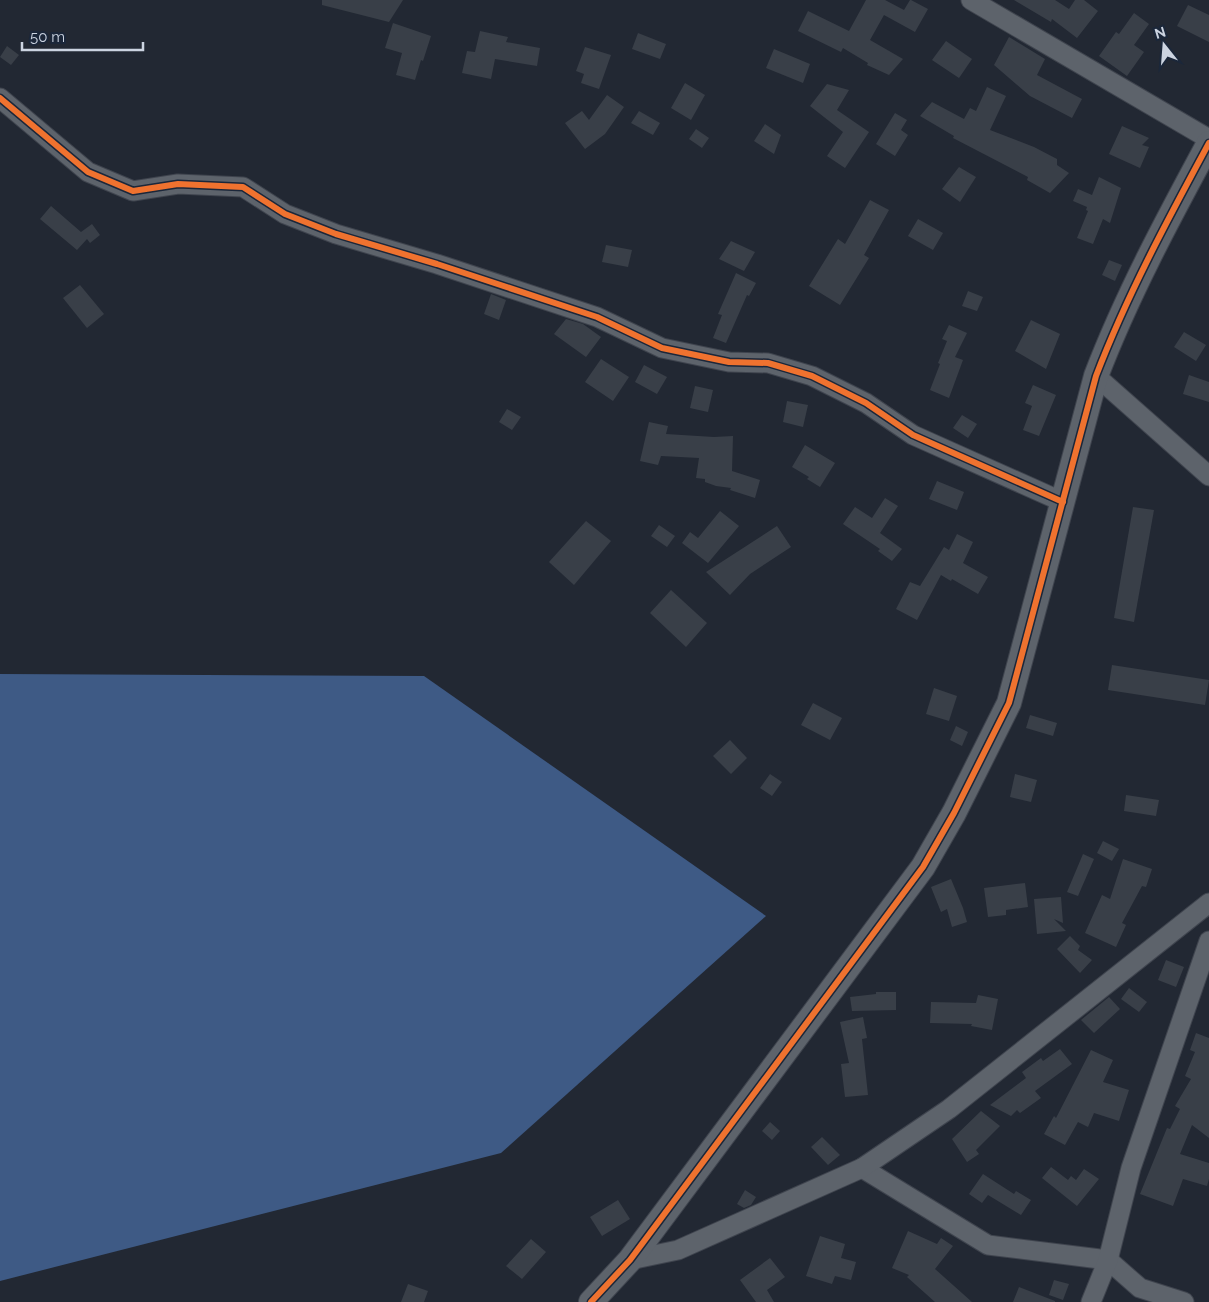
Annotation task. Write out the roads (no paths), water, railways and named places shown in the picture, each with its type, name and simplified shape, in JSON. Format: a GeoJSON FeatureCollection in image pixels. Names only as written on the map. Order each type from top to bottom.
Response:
{"type":"FeatureCollection","features":[{"type":"Feature","properties":{"kind":"street"},"geometry":{"type":"LineString","coordinates":[[591,1302],[630,1260],[923,866],[954,814],[1009,704],[1096,376],[1114,328],[1150,253],[1209,141],[971,0]]}},
{"type":"Feature","properties":{"kind":"street"},"geometry":{"type":"LineString","coordinates":[[0,98],[88,172],[133,191],[178,184],[244,187],[285,214],[336,234],[436,264],[596,317],[662,348],[729,362],[768,362],[812,376],[866,403],[913,435],[1063,502]]}},
{"type":"Feature","properties":{"kind":"street"},"geometry":{"type":"LineString","coordinates":[[1096,376],[1209,476]]}},
{"type":"Feature","properties":{"kind":"street"},"geometry":{"type":"LineString","coordinates":[[630,1260],[678,1250],[862,1168],[949,1108],[1209,904]]}},
{"type":"Feature","properties":{"kind":"street"},"geometry":{"type":"LineString","coordinates":[[1091,1302],[1108,1260],[1132,1168],[1209,941]]}},
{"type":"Feature","properties":{"kind":"street"},"geometry":{"type":"LineString","coordinates":[[862,1168],[988,1245],[1108,1260],[1140,1288],[1184,1302]]}}]}
